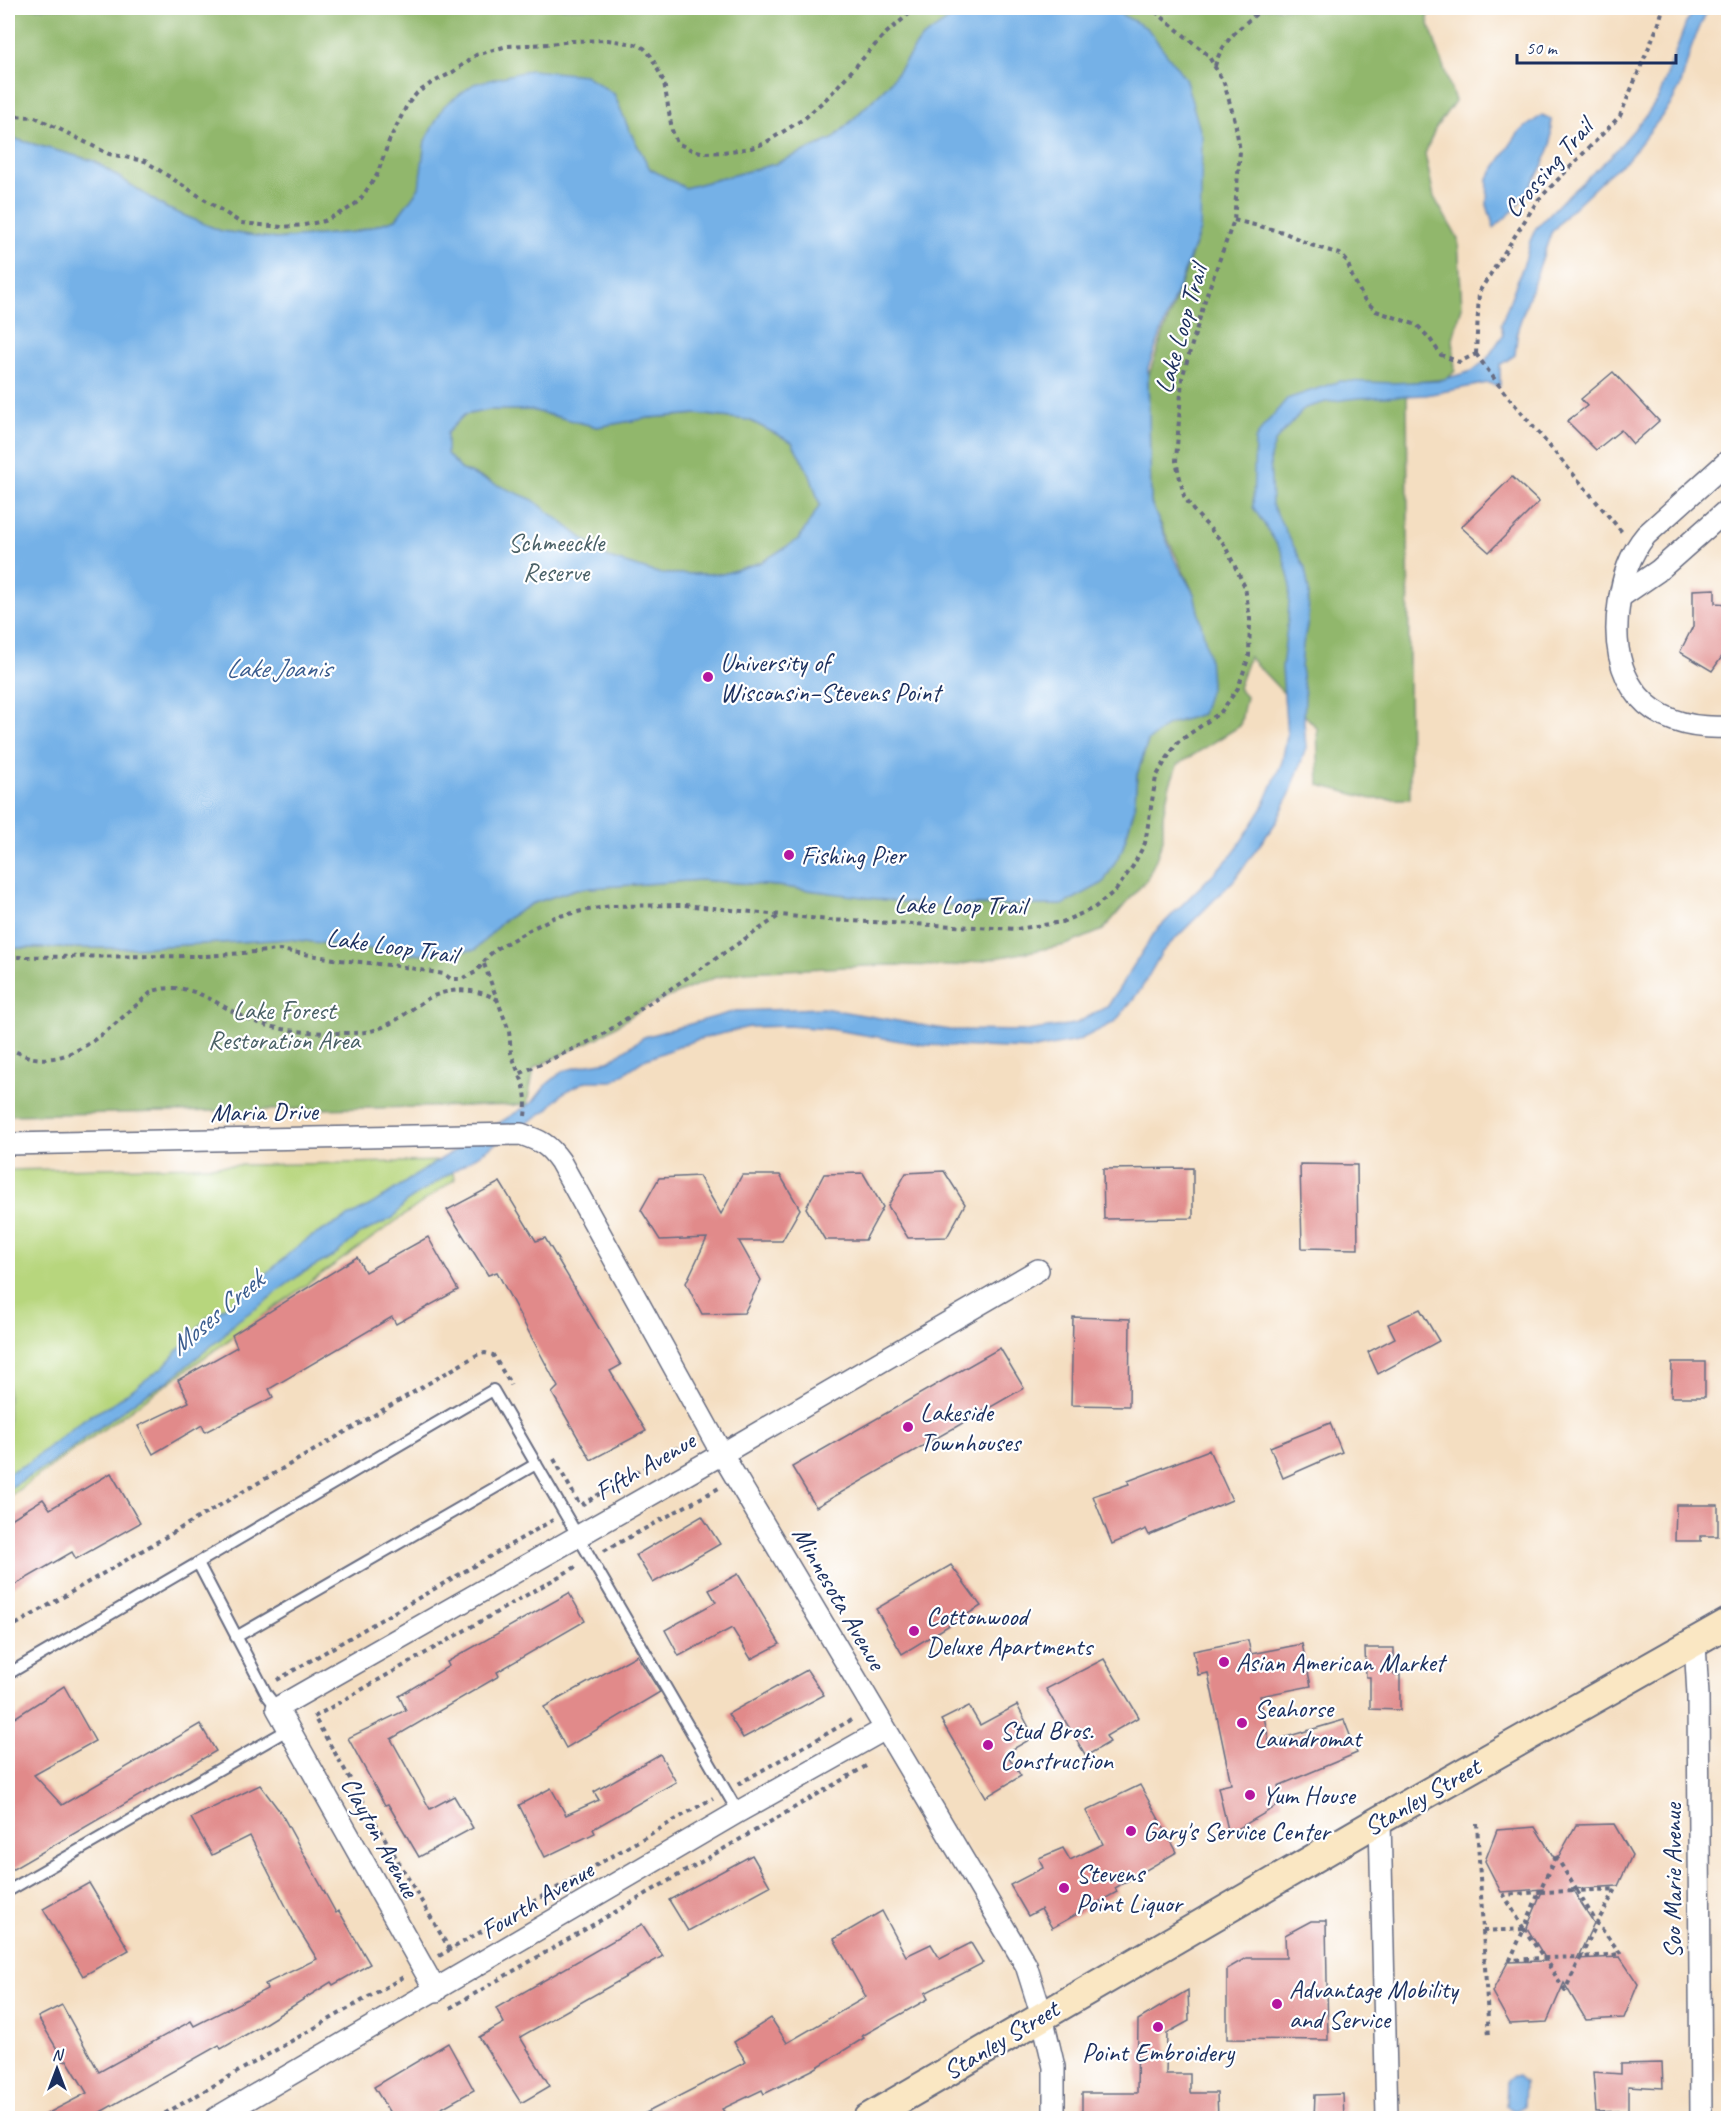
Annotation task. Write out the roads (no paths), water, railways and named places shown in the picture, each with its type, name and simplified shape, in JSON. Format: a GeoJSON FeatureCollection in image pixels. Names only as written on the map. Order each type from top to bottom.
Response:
{"type":"FeatureCollection","features":[{"type":"Feature","properties":{"kind":"street"},"geometry":{"type":"LineString","coordinates":[[1728,461],[1646,535],[1635,548],[1626,566],[1615,627],[1620,664],[1629,684],[1644,701],[1664,716],[1682,724],[1695,727],[1728,727]]}},
{"type":"Feature","properties":{"kind":"street"},"geometry":{"type":"LineString","coordinates":[[1620,597],[1658,571],[1728,509]]}},
{"type":"Feature","properties":{"kind":"street","name":"Maria Drive"},"geometry":{"type":"LineString","coordinates":[[8,1144],[521,1134]]}},
{"type":"Feature","properties":{"kind":"street","name":"Minnesota Avenue"},"geometry":{"type":"LineString","coordinates":[[521,1134],[540,1140],[551,1148],[560,1161],[722,1454],[1021,1956],[1042,2016],[1054,2067],[1054,2118]]}},
{"type":"Feature","properties":{"kind":"street","name":"Fifth Avenue"},"geometry":{"type":"LineString","coordinates":[[277,1708],[722,1454],[1038,1269]]}},
{"type":"Feature","properties":{"kind":"street","name":"Stanley Street"},"geometry":{"type":"LineString","coordinates":[[868,2118],[1380,1820],[1728,1623]]}},
{"type":"Feature","properties":{"kind":"street","name":"Soo Marie Avenue"},"geometry":{"type":"LineString","coordinates":[[1695,1643],[1698,1707],[1701,2118]]}},
{"type":"Feature","properties":{"kind":"street","name":"Clayton Avenue"},"geometry":{"type":"LineString","coordinates":[[277,1708],[436,1991]]}},
{"type":"Feature","properties":{"kind":"street","name":"Fourth Avenue"},"geometry":{"type":"LineString","coordinates":[[216,2118],[738,1812],[885,1729]]}},
{"type":"Feature","properties":{"kind":"street"},"geometry":{"type":"LineString","coordinates":[[1380,1820],[1387,2118]]}},
{"type":"Feature","properties":{"kind":"lane"},"geometry":{"type":"LineString","coordinates":[[8,1674],[493,1390],[738,1812]]}},
{"type":"Feature","properties":{"kind":"lane"},"geometry":{"type":"LineString","coordinates":[[236,1637],[536,1464]]}},
{"type":"Feature","properties":{"kind":"lane"},"geometry":{"type":"LineString","coordinates":[[198,1563],[263,1688],[277,1708]]}},
{"type":"Feature","properties":{"kind":"lane"},"geometry":{"type":"LineString","coordinates":[[8,1891],[289,1729]]}},
{"type":"Feature","properties":{"kind":"water","name":"Lake Joanis"},"geometry":{"type":"Polygon","coordinates":[[[967,8],[1109,8],[1147,28],[1185,78],[1202,137],[1200,230],[1148,368],[1148,377],[1151,503],[1175,560],[1194,594],[1209,657],[1211,685],[1202,714],[1167,725],[1148,741],[1137,775],[1134,810],[1122,850],[1103,883],[1062,905],[925,905],[777,886],[700,880],[576,889],[531,904],[503,921],[475,950],[412,954],[289,939],[129,948],[8,948],[8,137],[94,161],[166,208],[221,231],[276,239],[355,232],[396,219],[419,188],[425,141],[444,106],[474,84],[530,70],[585,75],[614,94],[629,130],[650,169],[685,188],[775,164],[833,139],[889,84],[921,39],[967,8]],[[489,410],[464,415],[447,433],[447,454],[462,470],[533,500],[608,558],[661,574],[723,574],[762,562],[799,539],[820,505],[810,475],[792,442],[749,420],[697,414],[648,418],[597,427],[531,410],[489,410]]]}},
{"type":"Feature","properties":{"kind":"water","name":"Moses Creek"},"geometry":{"type":"Polygon","coordinates":[[[1696,8],[1711,8],[1706,13],[1692,45],[1680,87],[1669,107],[1628,159],[1567,214],[1551,233],[1518,328],[1515,355],[1500,365],[1500,386],[1488,383],[1426,395],[1326,402],[1305,408],[1276,440],[1270,457],[1272,505],[1305,568],[1309,591],[1308,621],[1301,668],[1305,695],[1306,748],[1291,791],[1277,821],[1234,880],[1162,952],[1141,989],[1115,1022],[1077,1041],[1035,1049],[925,1045],[829,1029],[788,1026],[749,1027],[696,1040],[644,1060],[613,1081],[586,1081],[563,1093],[547,1110],[406,1202],[393,1218],[360,1234],[334,1256],[304,1272],[234,1323],[221,1338],[167,1382],[140,1398],[50,1464],[8,1489],[8,1473],[28,1463],[84,1419],[111,1405],[163,1367],[207,1318],[241,1297],[294,1249],[311,1237],[374,1203],[533,1102],[546,1085],[563,1071],[609,1061],[644,1037],[736,1011],[823,1008],[949,1030],[1027,1031],[1075,1024],[1108,1006],[1155,932],[1233,854],[1262,809],[1282,762],[1287,736],[1282,668],[1290,582],[1282,552],[1253,507],[1255,440],[1287,399],[1340,381],[1392,383],[1438,381],[1472,371],[1486,360],[1503,335],[1501,324],[1536,228],[1610,157],[1646,116],[1659,97],[1686,23],[1696,8]]]}},
{"type":"Feature","properties":{"kind":"water"},"geometry":{"type":"Polygon","coordinates":[[[1542,115],[1551,119],[1551,145],[1540,171],[1515,209],[1494,228],[1487,205],[1488,178],[1519,132],[1542,115]]]}},
{"type":"Feature","properties":{"kind":"water"},"geometry":{"type":"Polygon","coordinates":[[[1513,2076],[1518,2076],[1525,2082],[1524,2106],[1515,2111],[1506,2106],[1507,2081],[1513,2076]]]}},
{"type":"Feature","properties":{"kind":"place","name":"University of Wisconsin–Stevens Point"},"geometry":{"type":"Point","coordinates":[708,677]}},
{"type":"Feature","properties":{"kind":"place","name":"Fishing Pier"},"geometry":{"type":"Point","coordinates":[789,855]}},
{"type":"Feature","properties":{"kind":"place","name":"Lakeside Townhouses"},"geometry":{"type":"Point","coordinates":[908,1427]}},
{"type":"Feature","properties":{"kind":"place","name":"Cottonwood Deluxe Apartments"},"geometry":{"type":"Point","coordinates":[914,1631]}},
{"type":"Feature","properties":{"kind":"place","name":"Asian American Market"},"geometry":{"type":"Point","coordinates":[1224,1662]}},
{"type":"Feature","properties":{"kind":"place","name":"Seahorse Laundromat"},"geometry":{"type":"Point","coordinates":[1242,1723]}},
{"type":"Feature","properties":{"kind":"place","name":"Stud Bros. Construction"},"geometry":{"type":"Point","coordinates":[988,1745]}},
{"type":"Feature","properties":{"kind":"place","name":"Yum House"},"geometry":{"type":"Point","coordinates":[1250,1795]}},
{"type":"Feature","properties":{"kind":"place","name":"Gary's Service Center"},"geometry":{"type":"Point","coordinates":[1131,1831]}},
{"type":"Feature","properties":{"kind":"place","name":"Stevens Point Liquor"},"geometry":{"type":"Point","coordinates":[1064,1888]}},
{"type":"Feature","properties":{"kind":"place","name":"Advantage Mobility and Service"},"geometry":{"type":"Point","coordinates":[1277,2004]}},
{"type":"Feature","properties":{"kind":"place","name":"Point Embroidery"},"geometry":{"type":"Point","coordinates":[1158,2027]}},
{"type":"Feature","properties":{"kind":"park label","name":"Schmeeckle Reserve"},"geometry":{"type":"Point","coordinates":[556,557]}},
{"type":"Feature","properties":{"kind":"park label","name":"Lake Forest Restoration Area"},"geometry":{"type":"Point","coordinates":[284,1025]}}]}
